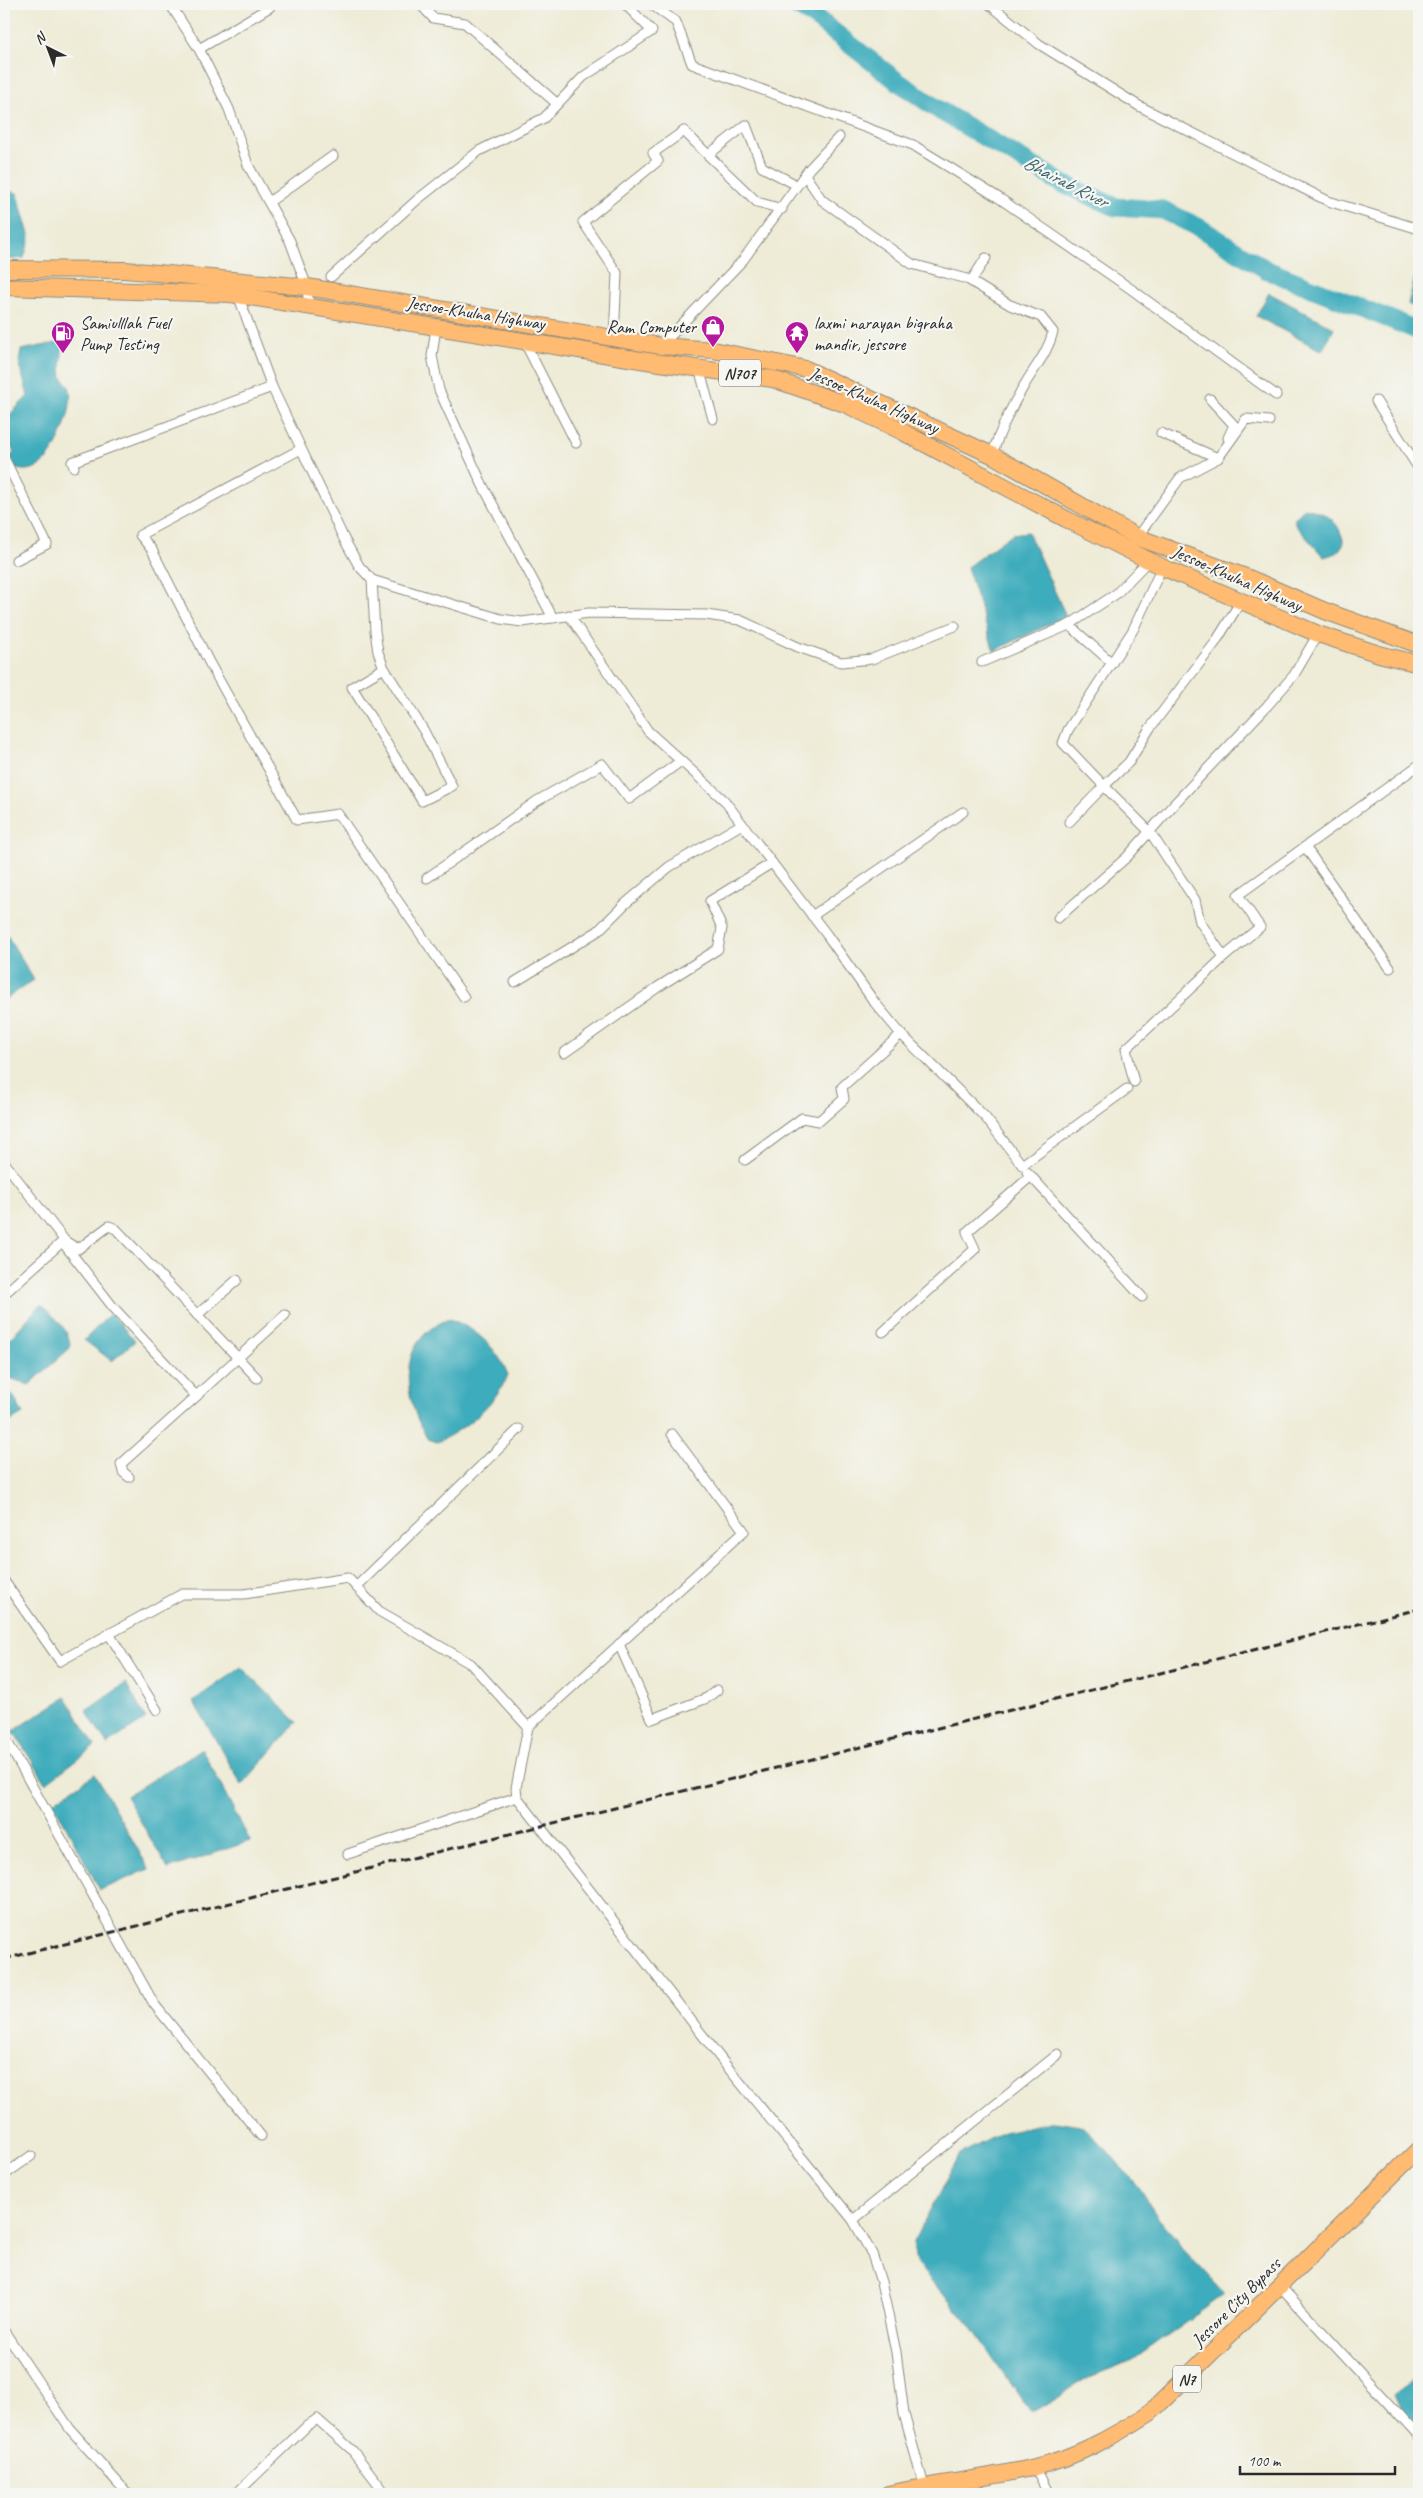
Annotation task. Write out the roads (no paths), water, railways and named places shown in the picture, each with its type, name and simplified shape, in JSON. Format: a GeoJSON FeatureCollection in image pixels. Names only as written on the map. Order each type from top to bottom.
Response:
{"type":"FeatureCollection","features":[{"type":"Feature","properties":{"kind":"highway","name":"Jessoe-Khulna Highway"},"geometry":{"type":"LineString","coordinates":[[4,269],[126,270],[306,287],[661,346],[721,351],[806,369],[992,456],[1137,537],[1251,579],[1324,611],[1419,645]]}},
{"type":"Feature","properties":{"kind":"highway","name":"Jessoe-Khulna Highway"},"geometry":{"type":"LineString","coordinates":[[4,287],[238,295],[773,379],[844,404],[901,431],[1066,519],[1162,567],[1318,634],[1379,654],[1419,664]]}},
{"type":"Feature","properties":{"kind":"highway","name":"Jessore City Bypass"},"geometry":{"type":"LineString","coordinates":[[888,2494],[1035,2467],[1080,2452],[1116,2434],[1150,2413],[1419,2149]]}},
{"type":"Feature","properties":{"kind":"street"},"geometry":{"type":"LineString","coordinates":[[170,4],[199,49],[229,109],[248,165],[290,241],[306,287],[309,307]]}},
{"type":"Feature","properties":{"kind":"street"},"geometry":{"type":"LineString","coordinates":[[420,4],[433,18],[465,23],[554,100]]}},
{"type":"Feature","properties":{"kind":"street"},"geometry":{"type":"LineString","coordinates":[[331,277],[417,200],[479,151],[544,118],[583,78],[652,31],[624,4]]}},
{"type":"Feature","properties":{"kind":"street"},"geometry":{"type":"LineString","coordinates":[[651,4],[676,22],[692,64],[913,145],[999,198],[1106,272],[1276,395]]}},
{"type":"Feature","properties":{"kind":"street"},"geometry":{"type":"LineString","coordinates":[[989,4],[1039,44],[1139,106],[1328,201],[1419,229]]}},
{"type":"Feature","properties":{"kind":"street"},"geometry":{"type":"LineString","coordinates":[[199,49],[270,7]]}},
{"type":"Feature","properties":{"kind":"street"},"geometry":{"type":"LineString","coordinates":[[708,155],[746,125],[762,167],[791,182]]}},
{"type":"Feature","properties":{"kind":"street"},"geometry":{"type":"LineString","coordinates":[[614,338],[617,273],[583,222],[658,161],[653,153],[684,131],[757,202],[782,209]]}},
{"type":"Feature","properties":{"kind":"street"},"geometry":{"type":"LineString","coordinates":[[661,346],[742,260],[782,209],[805,175],[839,137]]}},
{"type":"Feature","properties":{"kind":"street"},"geometry":{"type":"LineString","coordinates":[[269,202],[333,156]]}},
{"type":"Feature","properties":{"kind":"street"},"geometry":{"type":"LineString","coordinates":[[805,175],[822,200],[912,264],[971,281],[1010,305],[1041,317],[1053,332],[1049,347],[1035,367],[1001,428],[992,456]]}},
{"type":"Feature","properties":{"kind":"street"},"geometry":{"type":"LineString","coordinates":[[971,281],[986,258]]}},
{"type":"Feature","properties":{"kind":"street"},"geometry":{"type":"LineString","coordinates":[[238,295],[272,387],[344,539],[358,566],[372,580],[501,619],[522,622],[588,613],[706,615],[740,620],[798,647],[841,662],[872,659],[955,626]]}},
{"type":"Feature","properties":{"kind":"street"},"geometry":{"type":"LineString","coordinates":[[436,327],[432,356],[439,390],[482,484],[553,618]]}},
{"type":"Feature","properties":{"kind":"street"},"geometry":{"type":"LineString","coordinates":[[524,341],[576,443]]}},
{"type":"Feature","properties":{"kind":"street"},"geometry":{"type":"LineString","coordinates":[[699,368],[713,419]]}},
{"type":"Feature","properties":{"kind":"street"},"geometry":{"type":"LineString","coordinates":[[74,467],[72,462],[272,387]]}},
{"type":"Feature","properties":{"kind":"street"},"geometry":{"type":"LineString","coordinates":[[1210,399],[1234,425],[1218,458]]}},
{"type":"Feature","properties":{"kind":"street"},"geometry":{"type":"LineString","coordinates":[[1376,401],[1419,469]]}},
{"type":"Feature","properties":{"kind":"street"},"geometry":{"type":"LineString","coordinates":[[1137,537],[1180,478],[1218,458],[1246,419],[1270,421]]}},
{"type":"Feature","properties":{"kind":"street"},"geometry":{"type":"LineString","coordinates":[[1161,433],[1218,458]]}},
{"type":"Feature","properties":{"kind":"street"},"geometry":{"type":"LineString","coordinates":[[301,448],[140,535],[152,550],[210,664],[297,820],[338,814],[464,997]]}},
{"type":"Feature","properties":{"kind":"street"},"geometry":{"type":"LineString","coordinates":[[4,458],[46,544],[16,560]]}},
{"type":"Feature","properties":{"kind":"street"},"geometry":{"type":"LineString","coordinates":[[982,662],[1069,624],[1116,594],[1144,565]]}},
{"type":"Feature","properties":{"kind":"street"},"geometry":{"type":"LineString","coordinates":[[1162,567],[1133,630],[1068,730],[1062,743],[1150,832],[1195,900],[1200,922],[1224,957]]}},
{"type":"Feature","properties":{"kind":"street"},"geometry":{"type":"LineString","coordinates":[[372,580],[375,631],[378,652],[384,668],[424,731],[452,786],[422,802],[352,687],[384,668]]}},
{"type":"Feature","properties":{"kind":"street"},"geometry":{"type":"LineString","coordinates":[[1069,822],[1129,762],[1150,728],[1216,643],[1241,601]]}},
{"type":"Feature","properties":{"kind":"street"},"geometry":{"type":"LineString","coordinates":[[569,615],[648,731],[724,800],[772,862],[875,1003],[902,1034],[985,1117],[1022,1166],[1142,1298]]}},
{"type":"Feature","properties":{"kind":"street"},"geometry":{"type":"LineString","coordinates":[[1069,624],[1112,663]]}},
{"type":"Feature","properties":{"kind":"street"},"geometry":{"type":"LineString","coordinates":[[1058,918],[1127,857],[1150,832],[1294,674],[1318,634]]}},
{"type":"Feature","properties":{"kind":"street"},"geometry":{"type":"LineString","coordinates":[[427,878],[537,801],[602,764],[629,799],[681,761]]}},
{"type":"Feature","properties":{"kind":"street"},"geometry":{"type":"LineString","coordinates":[[1134,1082],[1126,1049],[1224,957],[1260,927],[1238,895],[1419,765]]}},
{"type":"Feature","properties":{"kind":"street"},"geometry":{"type":"LineString","coordinates":[[812,916],[963,812]]}},
{"type":"Feature","properties":{"kind":"street"},"geometry":{"type":"LineString","coordinates":[[515,982],[598,931],[625,904],[669,867],[742,824]]}},
{"type":"Feature","properties":{"kind":"street"},"geometry":{"type":"LineString","coordinates":[[1306,848],[1390,968]]}},
{"type":"Feature","properties":{"kind":"street"},"geometry":{"type":"LineString","coordinates":[[564,1053],[658,987],[718,949],[722,928],[710,901],[772,862]]}},
{"type":"Feature","properties":{"kind":"street"},"geometry":{"type":"LineString","coordinates":[[745,1160],[802,1118],[819,1121],[844,1100],[842,1087],[902,1034]]}},
{"type":"Feature","properties":{"kind":"street"},"geometry":{"type":"LineString","coordinates":[[1022,1166],[1127,1089]]}},
{"type":"Feature","properties":{"kind":"street"},"geometry":{"type":"LineString","coordinates":[[4,1162],[65,1242],[72,1248],[78,1249],[109,1226],[116,1229],[257,1378]]}},
{"type":"Feature","properties":{"kind":"street"},"geometry":{"type":"LineString","coordinates":[[883,1332],[975,1249],[967,1232],[1031,1176]]}},
{"type":"Feature","properties":{"kind":"street"},"geometry":{"type":"LineString","coordinates":[[4,1294],[61,1243],[64,1244],[113,1308],[193,1395],[198,1395]]}},
{"type":"Feature","properties":{"kind":"street"},"geometry":{"type":"LineString","coordinates":[[197,1315],[237,1280]]}},
{"type":"Feature","properties":{"kind":"street"},"geometry":{"type":"LineString","coordinates":[[129,1477],[123,1472],[121,1464],[285,1315]]}},
{"type":"Feature","properties":{"kind":"street"},"geometry":{"type":"LineString","coordinates":[[356,1587],[519,1429]]}},
{"type":"Feature","properties":{"kind":"street"},"geometry":{"type":"LineString","coordinates":[[672,1434],[744,1531],[528,1727],[516,1788],[517,1797],[719,2056],[853,2220],[872,2254],[881,2282],[896,2352],[904,2414],[924,2486]]}},
{"type":"Feature","properties":{"kind":"street"},"geometry":{"type":"LineString","coordinates":[[4,1580],[60,1661],[182,1594],[244,1594],[348,1578],[379,1611],[471,1664],[528,1727]]}},
{"type":"Feature","properties":{"kind":"street"},"geometry":{"type":"LineString","coordinates":[[108,1634],[157,1710]]}},
{"type":"Feature","properties":{"kind":"street"},"geometry":{"type":"LineString","coordinates":[[619,1644],[652,1719],[707,1698],[717,1690]]}},
{"type":"Feature","properties":{"kind":"street"},"geometry":{"type":"LineString","coordinates":[[4,1736],[154,2004],[261,2136]]}},
{"type":"Feature","properties":{"kind":"street"},"geometry":{"type":"LineString","coordinates":[[348,1854],[517,1797]]}},
{"type":"Feature","properties":{"kind":"street"},"geometry":{"type":"LineString","coordinates":[[853,2220],[1058,2054]]}},
{"type":"Feature","properties":{"kind":"street"},"geometry":{"type":"LineString","coordinates":[[4,2175],[31,2156]]}},
{"type":"Feature","properties":{"kind":"street"},"geometry":{"type":"LineString","coordinates":[[1280,2286],[1419,2437]]}},
{"type":"Feature","properties":{"kind":"street"},"geometry":{"type":"LineString","coordinates":[[4,2332],[70,2429],[128,2494]]}},
{"type":"Feature","properties":{"kind":"street"},"geometry":{"type":"LineString","coordinates":[[236,2494],[307,2426],[318,2419],[352,2450],[386,2494]]}},
{"type":"Feature","properties":{"kind":"street"},"geometry":{"type":"LineString","coordinates":[[1035,2467],[1049,2494]]}},
{"type":"Feature","properties":{"kind":"water"},"geometry":{"type":"Polygon","coordinates":[[[4,190],[17,193],[30,238],[24,258],[4,260],[4,190]]]}},
{"type":"Feature","properties":{"kind":"water"},"geometry":{"type":"Polygon","coordinates":[[[1419,261],[1419,310],[1408,304],[1419,261]]]}},
{"type":"Feature","properties":{"kind":"water"},"geometry":{"type":"Polygon","coordinates":[[[1269,293],[1334,328],[1322,351],[1256,316],[1269,293]]]}},
{"type":"Feature","properties":{"kind":"water"},"geometry":{"type":"Polygon","coordinates":[[[62,342],[62,377],[69,388],[71,399],[62,432],[52,453],[39,466],[26,470],[13,468],[9,457],[14,453],[4,430],[4,420],[28,396],[19,362],[21,350],[62,342]]]}},
{"type":"Feature","properties":{"kind":"water"},"geometry":{"type":"Polygon","coordinates":[[[1305,508],[1326,515],[1335,523],[1344,543],[1337,553],[1324,557],[1295,525],[1295,518],[1305,508]]]}},
{"type":"Feature","properties":{"kind":"water"},"geometry":{"type":"Polygon","coordinates":[[[1028,532],[1066,616],[994,651],[967,567],[1012,534],[1028,532]]]}},
{"type":"Feature","properties":{"kind":"water"},"geometry":{"type":"Polygon","coordinates":[[[4,930],[34,980],[4,1000],[4,930]]]}},
{"type":"Feature","properties":{"kind":"water"},"geometry":{"type":"Polygon","coordinates":[[[41,1304],[56,1318],[68,1335],[70,1348],[29,1385],[10,1378],[4,1372],[4,1345],[41,1304]]]}},
{"type":"Feature","properties":{"kind":"water"},"geometry":{"type":"Polygon","coordinates":[[[111,1313],[135,1341],[112,1361],[84,1340],[111,1313]]]}},
{"type":"Feature","properties":{"kind":"water"},"geometry":{"type":"Polygon","coordinates":[[[449,1319],[468,1327],[484,1340],[498,1356],[508,1375],[496,1396],[478,1415],[448,1437],[437,1442],[428,1439],[419,1423],[409,1389],[408,1372],[412,1356],[419,1341],[431,1329],[449,1319]]]}},
{"type":"Feature","properties":{"kind":"water"},"geometry":{"type":"Polygon","coordinates":[[[4,1387],[13,1395],[23,1414],[4,1425],[4,1387]]]}},
{"type":"Feature","properties":{"kind":"water"},"geometry":{"type":"Polygon","coordinates":[[[241,1667],[297,1722],[242,1785],[193,1701],[241,1667]]]}},
{"type":"Feature","properties":{"kind":"water"},"geometry":{"type":"Polygon","coordinates":[[[126,1683],[146,1719],[107,1744],[86,1711],[126,1683]]]}},
{"type":"Feature","properties":{"kind":"water"},"geometry":{"type":"Polygon","coordinates":[[[66,1697],[95,1746],[46,1783],[13,1731],[66,1697]]]}},
{"type":"Feature","properties":{"kind":"water"},"geometry":{"type":"Polygon","coordinates":[[[202,1749],[250,1841],[168,1869],[126,1796],[202,1749]]]}},
{"type":"Feature","properties":{"kind":"water"},"geometry":{"type":"Polygon","coordinates":[[[95,1774],[149,1869],[100,1890],[53,1802],[95,1774]]]}},
{"type":"Feature","properties":{"kind":"water"},"geometry":{"type":"Polygon","coordinates":[[[1055,2121],[1081,2125],[1106,2149],[1138,2187],[1159,2219],[1176,2237],[1181,2247],[1225,2294],[1133,2360],[1092,2376],[1031,2413],[970,2325],[916,2263],[913,2242],[960,2154],[1004,2132],[1055,2121]]]}},
{"type":"Feature","properties":{"kind":"water"},"geometry":{"type":"Polygon","coordinates":[[[1419,2371],[1419,2429],[1403,2415],[1394,2395],[1419,2371]]]}},
{"type":"Feature","properties":{"kind":"waterway","name":"Bhairab River"},"geometry":{"type":"LineString","coordinates":[[792,4],[812,15],[897,81],[939,110],[1063,184],[1116,207],[1163,210],[1200,228],[1267,270],[1419,331]]}},
{"type":"Feature","properties":{"kind":"railway"},"geometry":{"type":"LineString","coordinates":[[4,1959],[1419,1609]]}},
{"type":"Feature","properties":{"kind":"place","name":"Ram Computer"},"geometry":{"type":"Point","coordinates":[713,348]}},
{"type":"Feature","properties":{"kind":"place","name":"Samiulllah Fuel Pump Testing"},"geometry":{"type":"Point","coordinates":[63,354]}},
{"type":"Feature","properties":{"kind":"place","name":"laxmi narayan bigraha mandir, jessore"},"geometry":{"type":"Point","coordinates":[797,354]}}]}
